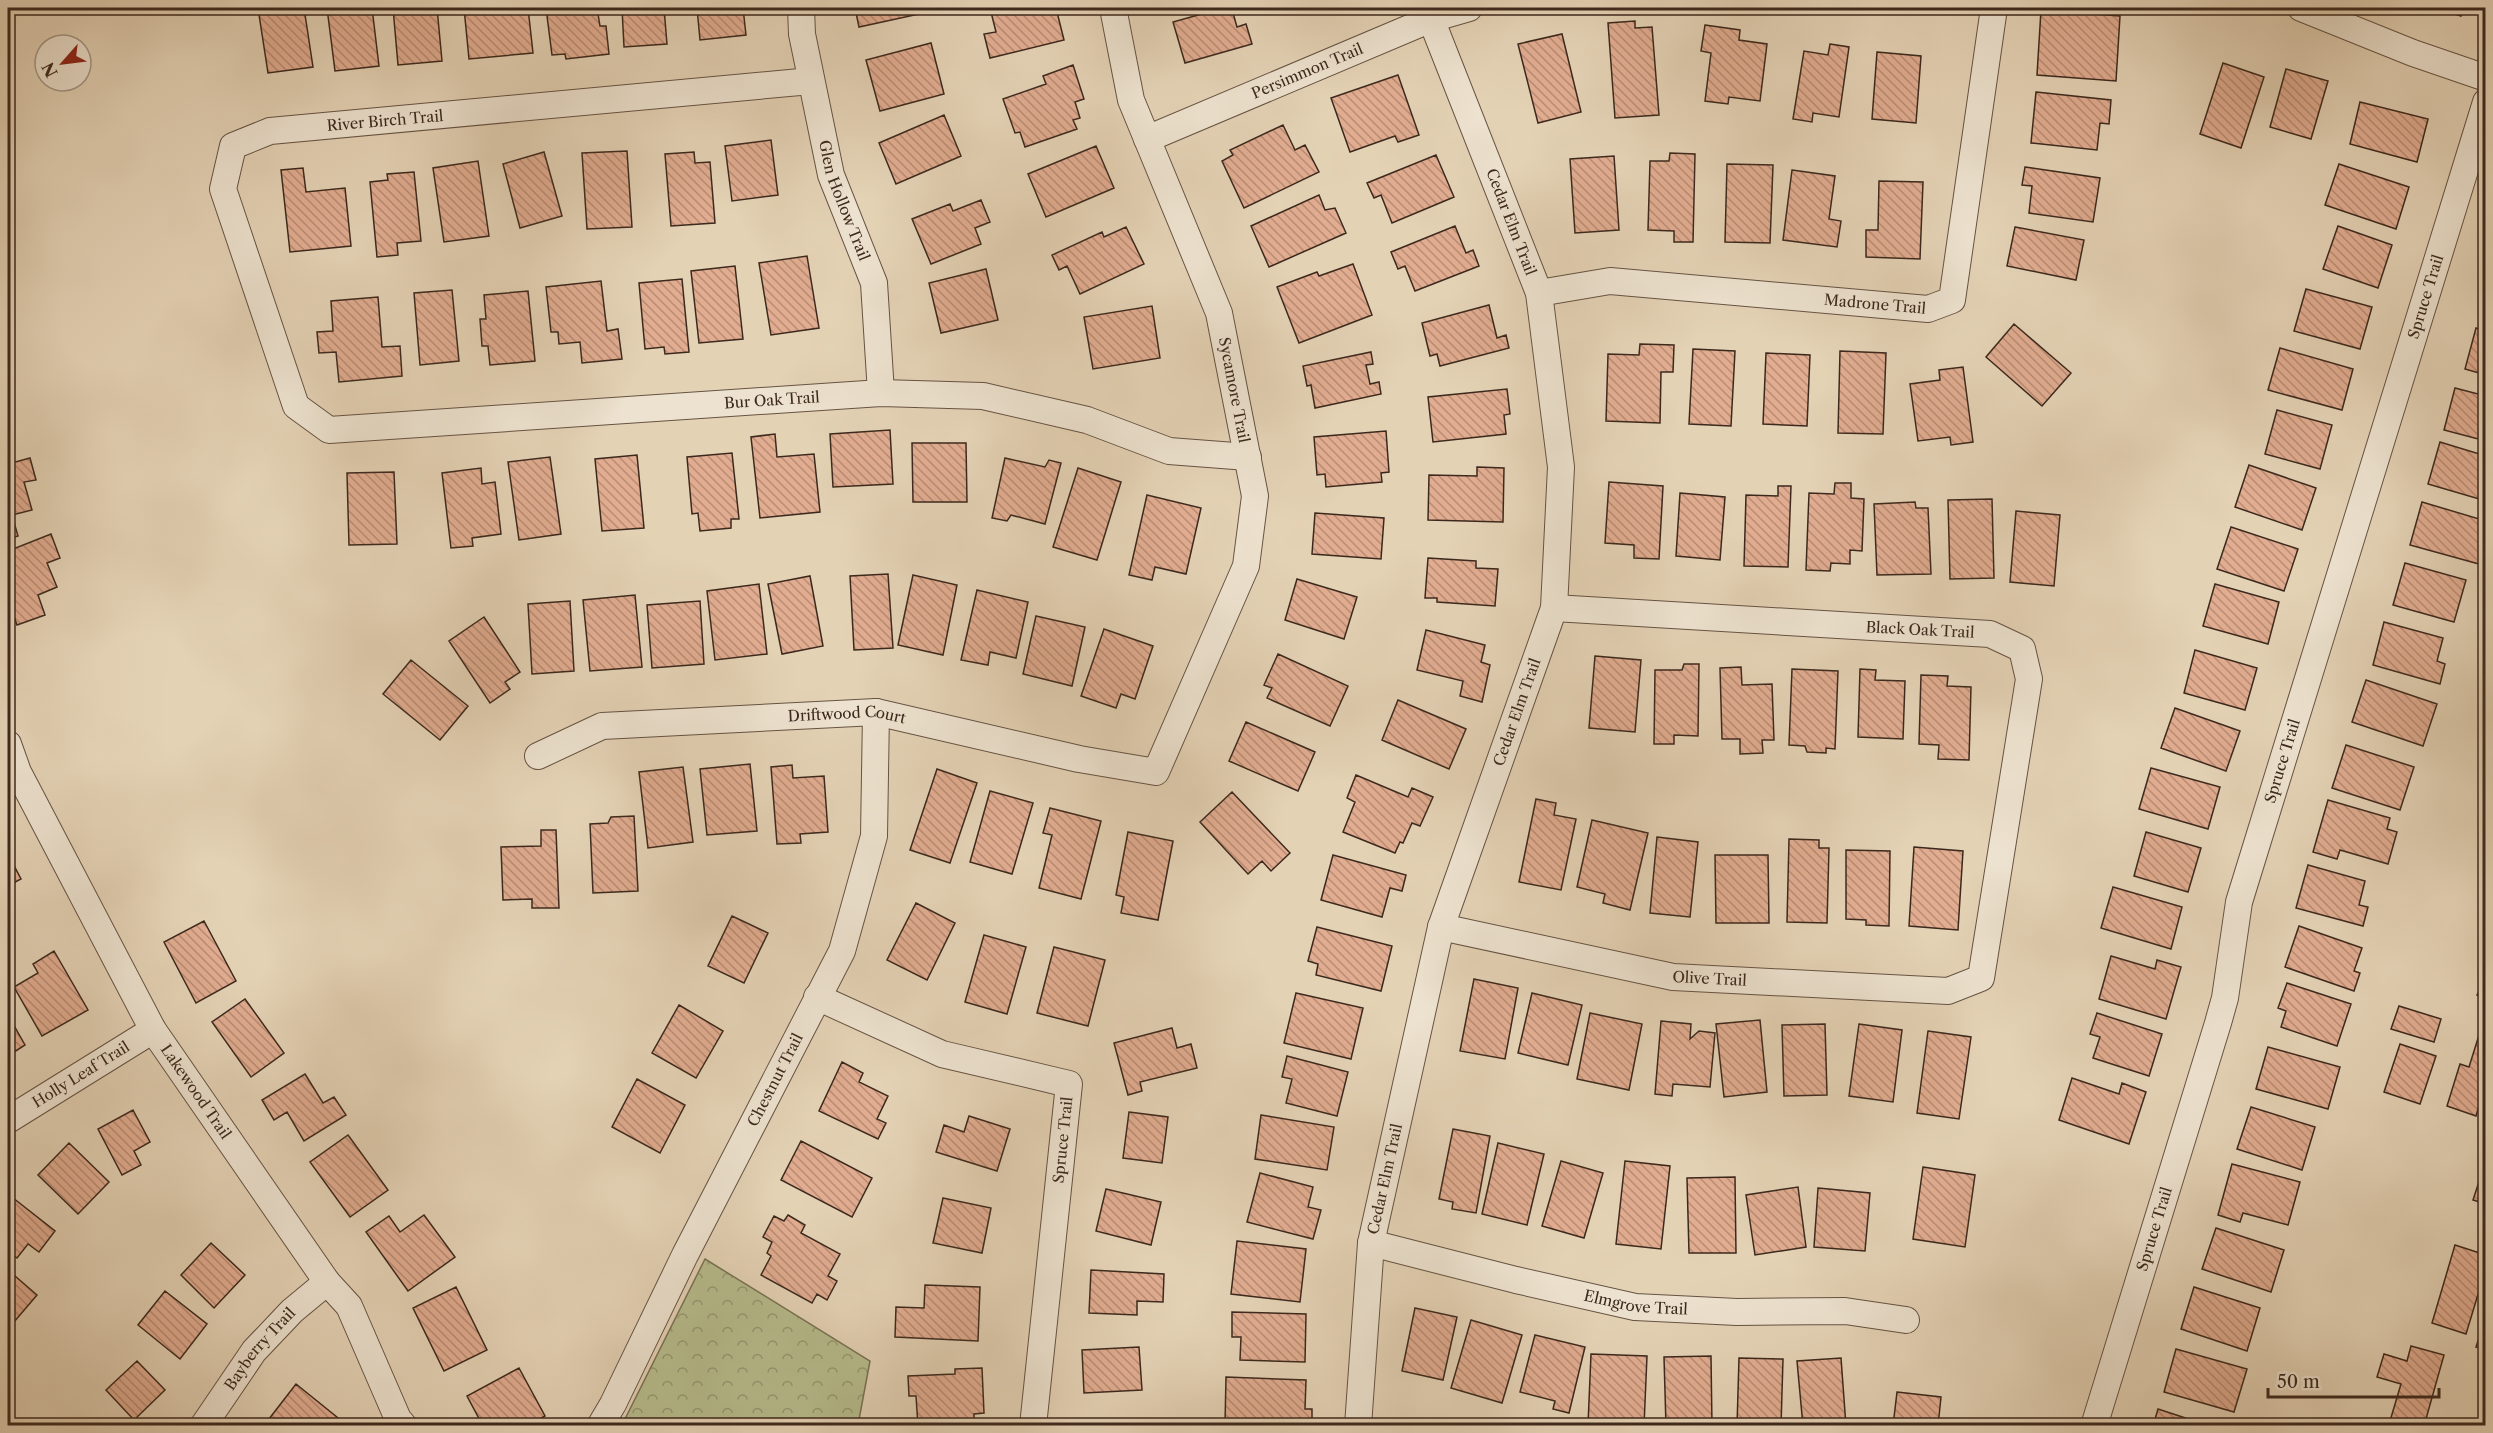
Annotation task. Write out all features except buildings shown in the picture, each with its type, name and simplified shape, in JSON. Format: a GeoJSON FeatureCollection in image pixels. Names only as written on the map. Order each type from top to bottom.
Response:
{"type":"FeatureCollection","features":[{"type":"Feature","properties":{"kind":"street","name":"Glen Hollow Trail"},"geometry":{"type":"LineString","coordinates":[[801,8],[802,34],[831,175],[874,283],[880,393]]}},
{"type":"Feature","properties":{"kind":"street","name":"Sycamore Trail"},"geometry":{"type":"LineString","coordinates":[[1113,8],[1131,100],[1219,313],[1256,496],[1246,566],[1156,772]]}},
{"type":"Feature","properties":{"kind":"street","name":"Persimmon Trail"},"geometry":{"type":"LineString","coordinates":[[1147,139],[1430,13],[1469,8]]}},
{"type":"Feature","properties":{"kind":"street","name":"Madrone Trail"},"geometry":{"type":"LineString","coordinates":[[1539,293],[1610,281],[1928,309],[1952,300],[1988,8]]}},
{"type":"Feature","properties":{"kind":"street"},"geometry":{"type":"LineString","coordinates":[[2301,8],[2412,53],[2486,78]]}},
{"type":"Feature","properties":{"kind":"street","name":"Cedar Elm Trail"},"geometry":{"type":"LineString","coordinates":[[1358,1425],[1371,1243],[1441,927],[1554,608],[1561,467],[1539,293],[1430,13]]}},
{"type":"Feature","properties":{"kind":"street","name":"River Birch Trail"},"geometry":{"type":"LineString","coordinates":[[296,406],[224,189],[233,146],[270,131],[811,81]]}},
{"type":"Feature","properties":{"kind":"street","name":"Spruce Trail"},"geometry":{"type":"LineString","coordinates":[[2094,1425],[2225,998],[2238,902],[2486,102]]}},
{"type":"Feature","properties":{"kind":"street","name":"Bur Oak Trail"},"geometry":{"type":"LineString","coordinates":[[296,406],[329,430],[880,393],[983,396],[1087,420],[1169,451],[1248,457]]}},
{"type":"Feature","properties":{"kind":"street","name":"Black Oak Trail"},"geometry":{"type":"LineString","coordinates":[[1554,608],[1990,634],[2022,649],[2029,678],[1981,978]]}},
{"type":"Feature","properties":{"kind":"street","name":"Driftwood Court"},"geometry":{"type":"LineString","coordinates":[[538,756],[602,726],[876,712],[1079,759],[1156,772]]}},
{"type":"Feature","properties":{"kind":"street","name":"Chestnut Trail"},"geometry":{"type":"LineString","coordinates":[[600,1425],[613,1404],[685,1255],[842,951],[874,836],[876,712]]}},
{"type":"Feature","properties":{"kind":"street","name":"Lakewood Trail"},"geometry":{"type":"LineString","coordinates":[[8,744],[13,774],[153,1030],[327,1282],[349,1306],[398,1419],[404,1425]]}},
{"type":"Feature","properties":{"kind":"street","name":"Olive Trail"},"geometry":{"type":"LineString","coordinates":[[1441,927],[1672,977],[1948,991],[1981,978]]}},
{"type":"Feature","properties":{"kind":"street","name":"Spruce Trail"},"geometry":{"type":"LineString","coordinates":[[818,997],[942,1054],[1069,1084],[1033,1425]]}},
{"type":"Feature","properties":{"kind":"street","name":"Holly Leaf Trail"},"geometry":{"type":"LineString","coordinates":[[8,1120],[153,1030]]}},
{"type":"Feature","properties":{"kind":"street","name":"Elmgrove Trail"},"geometry":{"type":"LineString","coordinates":[[1371,1243],[1635,1307],[1737,1312],[1845,1311],[1906,1320]]}},
{"type":"Feature","properties":{"kind":"street","name":"Bayberry Trail"},"geometry":{"type":"LineString","coordinates":[[203,1425],[254,1351],[292,1311],[327,1282]]}},
{"type":"Feature","properties":{"kind":"green space"},"geometry":{"type":"Polygon","coordinates":[[[705,1259],[870,1361],[858,1425],[622,1425],[705,1259]]]}}]}
